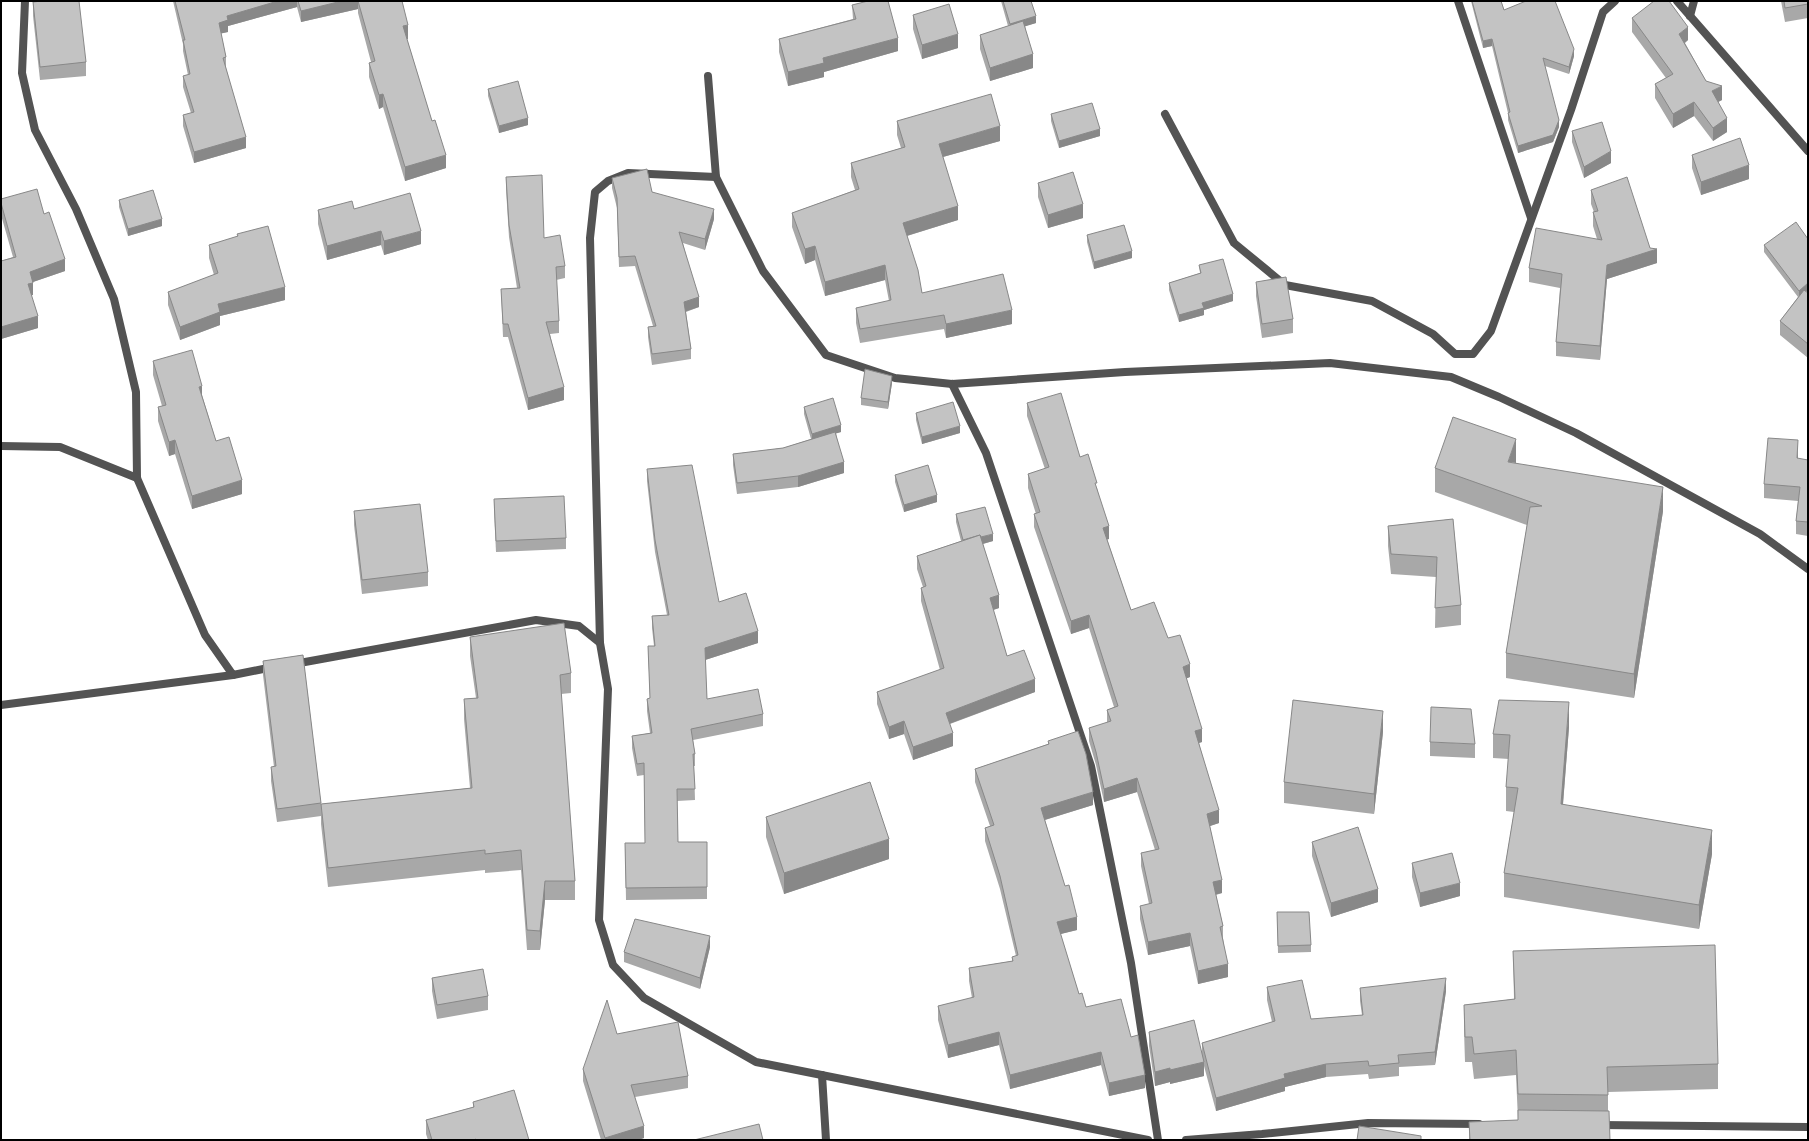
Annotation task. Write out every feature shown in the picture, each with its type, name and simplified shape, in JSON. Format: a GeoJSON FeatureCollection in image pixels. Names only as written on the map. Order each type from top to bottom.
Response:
{"type":"FeatureCollection","features":[{"type":"Feature","properties":{"kind":"street"},"geometry":{"type":"LineString","coordinates":[[25,1],[22,73],[35,130],[76,210],[114,299],[136,392],[137,478],[205,635],[233,675]]}},
{"type":"Feature","properties":{"kind":"street"},"geometry":{"type":"LineString","coordinates":[[1458,1],[1531,218]]}},
{"type":"Feature","properties":{"kind":"street"},"geometry":{"type":"LineString","coordinates":[[1165,114],[1234,243],[1285,285],[1372,301],[1433,334],[1455,354],[1473,354],[1491,331],[1571,110],[1603,12],[1615,1]]}},
{"type":"Feature","properties":{"kind":"street"},"geometry":{"type":"LineString","coordinates":[[1677,1],[1808,151]]}},
{"type":"Feature","properties":{"kind":"street"},"geometry":{"type":"LineString","coordinates":[[1690,16],[1694,1]]}},
{"type":"Feature","properties":{"kind":"street"},"geometry":{"type":"LineString","coordinates":[[708,76],[716,176],[763,270],[826,355],[895,378],[952,384],[1125,372],[1330,363],[1451,377],[1499,396],[1576,433],[1760,534],[1808,569]]}},
{"type":"Feature","properties":{"kind":"street"},"geometry":{"type":"LineString","coordinates":[[716,176],[628,173],[608,181],[595,192],[590,238],[600,643],[608,689],[599,920],[613,965],[644,998],[756,1062],[1148,1140]]}},
{"type":"Feature","properties":{"kind":"street"},"geometry":{"type":"LineString","coordinates":[[952,384],[986,453],[1091,766],[1131,963],[1158,1140]]}},
{"type":"Feature","properties":{"kind":"street"},"geometry":{"type":"LineString","coordinates":[[1,446],[60,448],[137,478]]}},
{"type":"Feature","properties":{"kind":"street"},"geometry":{"type":"LineString","coordinates":[[1,705],[233,675],[536,620],[579,626],[600,643]]}},
{"type":"Feature","properties":{"kind":"street"},"geometry":{"type":"LineString","coordinates":[[822,1075],[826,1140]]}},
{"type":"Feature","properties":{"kind":"street"},"geometry":{"type":"LineString","coordinates":[[1186,1140],[1368,1123],[1488,1124]]}},
{"type":"Feature","properties":{"kind":"street"},"geometry":{"type":"LineString","coordinates":[[1592,1125],[1808,1127]]}},
{"type":"Feature","properties":{"kind":"building"},"geometry":{"type":"Polygon","coordinates":[[[79,1],[86,62],[40,67],[33,2],[79,1]]]}},
{"type":"Feature","properties":{"kind":"building"},"geometry":{"type":"Polygon","coordinates":[[[175,1],[278,1],[227,16],[228,20],[219,23],[226,57],[223,58],[246,137],[194,152],[183,115],[194,112],[183,76],[190,74],[183,40],[185,40],[175,1]]]}},
{"type":"Feature","properties":{"kind":"building"},"geometry":{"type":"Polygon","coordinates":[[[298,1],[342,1],[301,11],[298,1]]]}},
{"type":"Feature","properties":{"kind":"building"},"geometry":{"type":"Polygon","coordinates":[[[358,1],[402,1],[408,25],[403,26],[432,121],[435,120],[446,155],[405,167],[383,94],[379,95],[369,63],[375,61],[358,1]]]}},
{"type":"Feature","properties":{"kind":"building"},"geometry":{"type":"Polygon","coordinates":[[[868,1],[888,1],[898,38],[823,58],[824,63],[788,72],[779,39],[856,19],[852,5],[868,1]]]}},
{"type":"Feature","properties":{"kind":"building"},"geometry":{"type":"Polygon","coordinates":[[[1003,1],[1031,1],[1036,16],[1010,24],[1003,1]]]}},
{"type":"Feature","properties":{"kind":"building"},"geometry":{"type":"Polygon","coordinates":[[[1472,1],[1501,1],[1504,10],[1526,1],[1555,1],[1574,49],[1569,67],[1543,58],[1559,120],[1553,135],[1518,146],[1508,113],[1510,112],[1492,39],[1483,41],[1472,1]]]}},
{"type":"Feature","properties":{"kind":"building"},"geometry":{"type":"Polygon","coordinates":[[[1654,1],[1669,1],[1688,27],[1679,34],[1706,81],[1722,86],[1712,91],[1727,118],[1713,128],[1694,102],[1673,114],[1655,84],[1673,74],[1632,18],[1654,1]]]}},
{"type":"Feature","properties":{"kind":"building"},"geometry":{"type":"Polygon","coordinates":[[[1784,1],[1808,1],[1808,4],[1785,8],[1784,1]]]}},
{"type":"Feature","properties":{"kind":"building"},"geometry":{"type":"Polygon","coordinates":[[[949,4],[958,34],[922,45],[913,15],[949,4]]]}},
{"type":"Feature","properties":{"kind":"building"},"geometry":{"type":"Polygon","coordinates":[[[1023,21],[1033,54],[990,68],[980,35],[1023,21]]]}},
{"type":"Feature","properties":{"kind":"building"},"geometry":{"type":"Polygon","coordinates":[[[518,81],[528,118],[499,126],[488,89],[518,81]]]}},
{"type":"Feature","properties":{"kind":"building"},"geometry":{"type":"Polygon","coordinates":[[[991,94],[1000,126],[939,144],[958,206],[903,223],[918,270],[922,293],[1003,274],[1012,310],[946,324],[944,315],[860,329],[856,308],[891,300],[885,265],[825,282],[815,246],[805,249],[792,213],[859,189],[851,163],[905,147],[897,121],[991,94]]]}},
{"type":"Feature","properties":{"kind":"building"},"geometry":{"type":"Polygon","coordinates":[[[1092,103],[1100,129],[1059,141],[1051,114],[1092,103]]]}},
{"type":"Feature","properties":{"kind":"building"},"geometry":{"type":"Polygon","coordinates":[[[1602,122],[1611,151],[1584,167],[1572,131],[1602,122]]]}},
{"type":"Feature","properties":{"kind":"building"},"geometry":{"type":"Polygon","coordinates":[[[1740,138],[1749,165],[1701,182],[1692,155],[1740,138]]]}},
{"type":"Feature","properties":{"kind":"building"},"geometry":{"type":"Polygon","coordinates":[[[647,169],[652,192],[714,209],[705,239],[679,232],[699,297],[684,302],[691,349],[652,354],[648,327],[656,326],[635,256],[619,257],[617,198],[612,178],[647,169]]]}},
{"type":"Feature","properties":{"kind":"building"},"geometry":{"type":"Polygon","coordinates":[[[1073,172],[1083,204],[1048,215],[1038,183],[1073,172]]]}},
{"type":"Feature","properties":{"kind":"building"},"geometry":{"type":"Polygon","coordinates":[[[542,175],[544,238],[560,235],[565,266],[556,267],[559,321],[546,322],[564,387],[528,398],[508,324],[503,324],[501,289],[520,288],[509,225],[506,177],[542,175]]]}},
{"type":"Feature","properties":{"kind":"building"},"geometry":{"type":"Polygon","coordinates":[[[1627,177],[1650,248],[1657,249],[1607,265],[1600,346],[1556,342],[1562,274],[1529,268],[1536,228],[1602,240],[1593,212],[1598,211],[1591,190],[1627,177]]]}},
{"type":"Feature","properties":{"kind":"building"},"geometry":{"type":"Polygon","coordinates":[[[37,189],[44,214],[49,212],[65,259],[30,272],[33,283],[28,284],[38,316],[1,327],[1,261],[16,257],[1,199],[37,189]]]}},
{"type":"Feature","properties":{"kind":"building"},"geometry":{"type":"Polygon","coordinates":[[[153,190],[162,219],[128,229],[119,200],[153,190]]]}},
{"type":"Feature","properties":{"kind":"building"},"geometry":{"type":"Polygon","coordinates":[[[410,193],[421,231],[384,241],[381,231],[327,246],[318,210],[352,201],[354,209],[410,193]]]}},
{"type":"Feature","properties":{"kind":"building"},"geometry":{"type":"Polygon","coordinates":[[[1796,222],[1808,239],[1808,283],[1799,291],[1764,245],[1796,222]]]}},
{"type":"Feature","properties":{"kind":"building"},"geometry":{"type":"Polygon","coordinates":[[[1124,225],[1132,251],[1094,262],[1087,235],[1124,225]]]}},
{"type":"Feature","properties":{"kind":"building"},"geometry":{"type":"Polygon","coordinates":[[[268,226],[285,287],[218,304],[220,312],[180,327],[168,292],[218,273],[209,245],[238,236],[237,234],[268,226]]]}},
{"type":"Feature","properties":{"kind":"building"},"geometry":{"type":"Polygon","coordinates":[[[1223,259],[1233,294],[1202,303],[1204,308],[1179,315],[1169,283],[1201,273],[1199,265],[1223,259]]]}},
{"type":"Feature","properties":{"kind":"building"},"geometry":{"type":"Polygon","coordinates":[[[1286,277],[1293,319],[1262,324],[1256,282],[1286,277]]]}},
{"type":"Feature","properties":{"kind":"building"},"geometry":{"type":"Polygon","coordinates":[[[1804,290],[1808,293],[1808,344],[1780,321],[1804,290]]]}},
{"type":"Feature","properties":{"kind":"building"},"geometry":{"type":"Polygon","coordinates":[[[192,350],[202,386],[199,387],[216,441],[229,437],[242,480],[192,496],[175,440],[169,442],[158,407],[166,405],[153,361],[192,350]]]}},
{"type":"Feature","properties":{"kind":"building"},"geometry":{"type":"Polygon","coordinates":[[[865,369],[892,376],[888,402],[861,398],[865,369]]]}},
{"type":"Feature","properties":{"kind":"building"},"geometry":{"type":"Polygon","coordinates":[[[1061,393],[1080,457],[1088,454],[1097,483],[1095,483],[1109,526],[1103,528],[1131,610],[1154,602],[1168,638],[1180,635],[1190,664],[1183,667],[1202,729],[1195,731],[1219,810],[1207,814],[1222,880],[1213,882],[1223,926],[1220,927],[1228,964],[1198,971],[1190,933],[1148,942],[1140,906],[1152,903],[1141,853],[1159,849],[1137,778],[1104,789],[1089,728],[1111,721],[1107,710],[1118,706],[1089,615],[1071,621],[1034,514],[1040,512],[1028,474],[1049,467],[1027,403],[1061,393]]]}},
{"type":"Feature","properties":{"kind":"building"},"geometry":{"type":"Polygon","coordinates":[[[833,398],[841,425],[812,434],[804,407],[833,398]]]}},
{"type":"Feature","properties":{"kind":"building"},"geometry":{"type":"Polygon","coordinates":[[[953,402],[960,426],[922,437],[916,413],[953,402]]]}},
{"type":"Feature","properties":{"kind":"building"},"geometry":{"type":"Polygon","coordinates":[[[1453,417],[1516,439],[1508,462],[1663,487],[1634,674],[1506,653],[1530,507],[1542,506],[1435,468],[1453,417]]]}},
{"type":"Feature","properties":{"kind":"building"},"geometry":{"type":"Polygon","coordinates":[[[835,432],[844,462],[798,476],[737,483],[733,454],[783,448],[835,432]]]}},
{"type":"Feature","properties":{"kind":"building"},"geometry":{"type":"Polygon","coordinates":[[[1768,438],[1798,440],[1797,458],[1808,460],[1808,522],[1796,521],[1800,487],[1764,484],[1768,438]]]}},
{"type":"Feature","properties":{"kind":"building"},"geometry":{"type":"Polygon","coordinates":[[[692,465],[719,602],[746,593],[758,631],[705,648],[707,699],[758,689],[763,714],[691,729],[695,754],[693,754],[695,789],[677,789],[678,842],[707,842],[707,887],[626,888],[625,843],[645,843],[644,763],[637,764],[632,736],[652,733],[647,699],[650,698],[648,646],[655,646],[652,616],[669,615],[655,540],[647,469],[692,465]]]}},
{"type":"Feature","properties":{"kind":"building"},"geometry":{"type":"Polygon","coordinates":[[[928,465],[937,495],[904,505],[895,475],[928,465]]]}},
{"type":"Feature","properties":{"kind":"building"},"geometry":{"type":"Polygon","coordinates":[[[564,496],[566,538],[496,541],[494,499],[564,496]]]}},
{"type":"Feature","properties":{"kind":"building"},"geometry":{"type":"Polygon","coordinates":[[[420,504],[428,572],[362,580],[354,511],[420,504]]]}},
{"type":"Feature","properties":{"kind":"building"},"geometry":{"type":"Polygon","coordinates":[[[985,507],[993,534],[981,537],[980,535],[963,540],[956,514],[985,507]]]}},
{"type":"Feature","properties":{"kind":"building"},"geometry":{"type":"Polygon","coordinates":[[[1453,519],[1461,605],[1435,608],[1437,557],[1391,554],[1388,526],[1453,519]]]}},
{"type":"Feature","properties":{"kind":"building"},"geometry":{"type":"Polygon","coordinates":[[[980,535],[999,595],[990,598],[1007,656],[1024,650],[1035,679],[946,713],[953,733],[913,747],[904,721],[889,727],[877,692],[944,668],[921,588],[926,586],[917,556],[980,535]]]}},
{"type":"Feature","properties":{"kind":"building"},"geometry":{"type":"Polygon","coordinates":[[[564,623],[571,673],[560,675],[575,881],[545,881],[540,931],[527,930],[521,850],[485,854],[485,850],[328,868],[321,804],[472,788],[464,699],[478,698],[470,637],[564,623]]]}},
{"type":"Feature","properties":{"kind":"building"},"geometry":{"type":"Polygon","coordinates":[[[303,655],[321,803],[277,809],[271,767],[276,766],[263,661],[303,655]]]}},
{"type":"Feature","properties":{"kind":"building"},"geometry":{"type":"Polygon","coordinates":[[[1293,700],[1383,711],[1374,794],[1284,782],[1293,700]]]}},
{"type":"Feature","properties":{"kind":"building"},"geometry":{"type":"Polygon","coordinates":[[[1499,700],[1569,702],[1561,804],[1712,830],[1699,905],[1504,873],[1518,788],[1506,787],[1510,735],[1493,734],[1499,700]]]}},
{"type":"Feature","properties":{"kind":"building"},"geometry":{"type":"Polygon","coordinates":[[[1431,707],[1471,709],[1475,744],[1430,742],[1431,707]]]}},
{"type":"Feature","properties":{"kind":"building"},"geometry":{"type":"Polygon","coordinates":[[[1078,731],[1086,754],[1093,792],[1041,808],[1065,886],[1069,885],[1077,917],[1057,922],[1079,994],[1082,993],[1086,1007],[1121,999],[1131,1037],[1138,1035],[1145,1075],[1109,1083],[1101,1052],[1010,1075],[999,1032],[948,1045],[938,1006],[974,997],[969,968],[1013,961],[1012,957],[1018,955],[1000,876],[985,828],[994,825],[975,769],[1049,744],[1048,741],[1078,731]]]}},
{"type":"Feature","properties":{"kind":"building"},"geometry":{"type":"Polygon","coordinates":[[[870,782],[889,839],[784,873],[766,817],[870,782]]]}},
{"type":"Feature","properties":{"kind":"building"},"geometry":{"type":"Polygon","coordinates":[[[1358,827],[1378,889],[1331,903],[1312,842],[1358,827]]]}},
{"type":"Feature","properties":{"kind":"building"},"geometry":{"type":"Polygon","coordinates":[[[1452,853],[1460,883],[1420,893],[1412,863],[1452,853]]]}},
{"type":"Feature","properties":{"kind":"building"},"geometry":{"type":"Polygon","coordinates":[[[1277,912],[1309,912],[1311,945],[1278,946],[1277,912]]]}},
{"type":"Feature","properties":{"kind":"building"},"geometry":{"type":"Polygon","coordinates":[[[635,919],[710,936],[700,978],[624,952],[635,919]]]}},
{"type":"Feature","properties":{"kind":"building"},"geometry":{"type":"Polygon","coordinates":[[[1715,945],[1718,1064],[1607,1067],[1608,1095],[1518,1094],[1516,1050],[1474,1054],[1472,1037],[1465,1037],[1464,1005],[1515,999],[1513,951],[1715,945]]]}},
{"type":"Feature","properties":{"kind":"building"},"geometry":{"type":"Polygon","coordinates":[[[483,969],[488,996],[437,1005],[432,978],[483,969]]]}},
{"type":"Feature","properties":{"kind":"building"},"geometry":{"type":"Polygon","coordinates":[[[1446,978],[1435,1052],[1398,1055],[1399,1063],[1369,1066],[1368,1061],[1326,1064],[1284,1074],[1285,1078],[1216,1098],[1202,1043],[1275,1021],[1267,987],[1302,980],[1311,1019],[1363,1015],[1360,988],[1446,978]]]}},
{"type":"Feature","properties":{"kind":"building"},"geometry":{"type":"Polygon","coordinates":[[[607,1000],[617,1034],[678,1022],[688,1076],[631,1085],[644,1126],[605,1138],[583,1069],[607,1000]]]}},
{"type":"Feature","properties":{"kind":"building"},"geometry":{"type":"Polygon","coordinates":[[[1194,1020],[1204,1062],[1155,1072],[1149,1032],[1194,1020]]]}},
{"type":"Feature","properties":{"kind":"building"},"geometry":{"type":"Polygon","coordinates":[[[514,1090],[529,1140],[432,1140],[426,1120],[474,1107],[473,1102],[514,1090]]]}},
{"type":"Feature","properties":{"kind":"building"},"geometry":{"type":"Polygon","coordinates":[[[1518,1110],[1609,1111],[1610,1140],[1470,1140],[1469,1122],[1518,1120],[1518,1110]]]}},
{"type":"Feature","properties":{"kind":"building"},"geometry":{"type":"Polygon","coordinates":[[[759,1124],[763,1140],[694,1140],[759,1124]]]}},
{"type":"Feature","properties":{"kind":"building"},"geometry":{"type":"Polygon","coordinates":[[[1359,1126],[1421,1136],[1421,1140],[1357,1140],[1359,1126]]]}}]}
